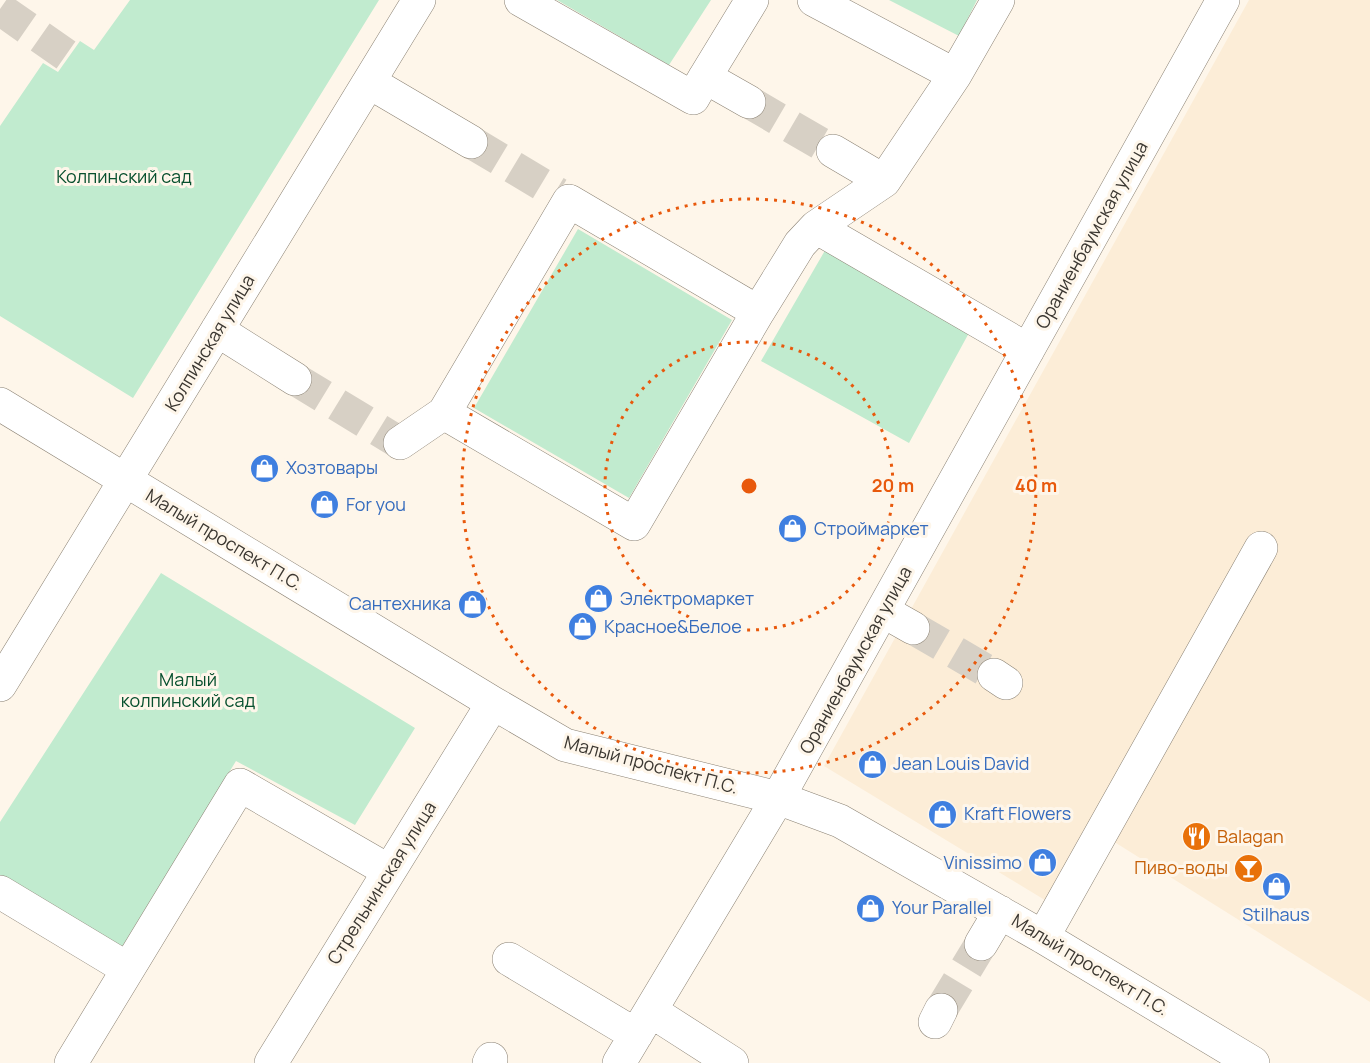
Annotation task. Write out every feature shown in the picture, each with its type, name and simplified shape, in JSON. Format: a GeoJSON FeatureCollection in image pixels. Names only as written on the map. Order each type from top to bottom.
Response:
{"type":"FeatureCollection","features":[{"type":"Feature","properties":{"kind":"street","name":"Колпинская улица"},"geometry":{"type":"LineString","coordinates":[[0,685],[419,0]]}},
{"type":"Feature","properties":{"kind":"street"},"geometry":{"type":"LineString","coordinates":[[521,0],[693,98],[752,0]]}},
{"type":"Feature","properties":{"kind":"street"},"geometry":{"type":"LineString","coordinates":[[814,0],[955,75]]}},
{"type":"Feature","properties":{"kind":"street"},"geometry":{"type":"LineString","coordinates":[[444,413],[633,524],[800,244],[816,227],[884,181],[955,75],[998,0]]}},
{"type":"Feature","properties":{"kind":"street","name":"Ораниенбаумская улица"},"geometry":{"type":"LineString","coordinates":[[619,1063],[778,798],[1223,0]]}},
{"type":"Feature","properties":{"kind":"street"},"geometry":{"type":"LineString","coordinates":[[705,76],[749,102]]}},
{"type":"Feature","properties":{"kind":"street"},"geometry":{"type":"LineString","coordinates":[[369,82],[471,142]]}},
{"type":"Feature","properties":{"kind":"street"},"geometry":{"type":"LineString","coordinates":[[832,151],[884,181]]}},
{"type":"Feature","properties":{"kind":"street"},"geometry":{"type":"LineString","coordinates":[[400,443],[444,413],[564,197],[758,312]]}},
{"type":"Feature","properties":{"kind":"street"},"geometry":{"type":"LineString","coordinates":[[816,227],[1028,350]]}},
{"type":"Feature","properties":{"kind":"street"},"geometry":{"type":"LineString","coordinates":[[217,330],[295,378]]}},
{"type":"Feature","properties":{"kind":"street","name":"Малый проспект П.С."},"geometry":{"type":"LineString","coordinates":[[0,404],[565,745],[778,798],[840,821],[1043,937],[1253,1063]]}},
{"type":"Feature","properties":{"kind":"street"},"geometry":{"type":"LineString","coordinates":[[1043,937],[1261,548]]}},
{"type":"Feature","properties":{"kind":"street"},"geometry":{"type":"LineString","coordinates":[[883,611],[913,628]]}},
{"type":"Feature","properties":{"kind":"street","name":"Стрельнинская улица"},"geometry":{"type":"LineString","coordinates":[[271,1063],[493,703]]}},
{"type":"Feature","properties":{"kind":"street"},"geometry":{"type":"LineString","coordinates":[[71,1063],[240,785],[389,872]]}},
{"type":"Feature","properties":{"kind":"street"},"geometry":{"type":"LineString","coordinates":[[0,892],[128,969]]}},
{"type":"Feature","properties":{"kind":"street"},"geometry":{"type":"LineString","coordinates":[[981,944],[1000,912]]}},
{"type":"Feature","properties":{"kind":"street"},"geometry":{"type":"LineString","coordinates":[[509,958],[732,1063]]}},
{"type":"Feature","properties":{"kind":"shaded area"},"geometry":{"type":"Polygon","coordinates":[[[1249,0],[1370,0],[1370,1002],[1100,833],[1058,908],[824,766],[1249,0]]]}},
{"type":"Feature","properties":{"kind":"green space","name":"Колпинский сад"},"geometry":{"type":"Polygon","coordinates":[[[130,0],[379,0],[133,398],[0,316],[0,126],[43,63],[58,72],[80,41],[94,50],[130,0]]]}},
{"type":"Feature","properties":{"kind":"green space"},"geometry":{"type":"Polygon","coordinates":[[[557,0],[711,0],[669,65],[557,0]]]}},
{"type":"Feature","properties":{"kind":"green space"},"geometry":{"type":"Polygon","coordinates":[[[889,0],[977,0],[959,36],[889,0]]]}},
{"type":"Feature","properties":{"kind":"green space"},"geometry":{"type":"Polygon","coordinates":[[[578,229],[732,320],[629,498],[474,408],[578,229]]]}},
{"type":"Feature","properties":{"kind":"green space"},"geometry":{"type":"Polygon","coordinates":[[[827,247],[970,331],[909,443],[761,361],[827,247]]]}},
{"type":"Feature","properties":{"kind":"green space","name":"Малый колпинский сад"},"geometry":{"type":"Polygon","coordinates":[[[161,573],[415,728],[355,825],[236,761],[120,950],[0,876],[0,822],[161,573]]]}},
{"type":"Feature","properties":{"kind":"tunnel"},"geometry":{"type":"LineString","coordinates":[[0,9],[66,55]]}},
{"type":"Feature","properties":{"kind":"tunnel"},"geometry":{"type":"LineString","coordinates":[[749,102],[833,151]]}},
{"type":"Feature","properties":{"kind":"tunnel"},"geometry":{"type":"LineString","coordinates":[[471,142],[558,194]]}},
{"type":"Feature","properties":{"kind":"tunnel"},"geometry":{"type":"LineString","coordinates":[[295,379],[400,443]]}},
{"type":"Feature","properties":{"kind":"tunnel"},"geometry":{"type":"LineString","coordinates":[[913,628],[994,675]]}},
{"type":"Feature","properties":{"kind":"tunnel"},"geometry":{"type":"LineString","coordinates":[[941,1010],[981,944]]}},
{"type":"Feature","properties":{"kind":"place","name":"Хозтовары"},"geometry":{"type":"Point","coordinates":[265,468]}},
{"type":"Feature","properties":{"kind":"place","name":"For you"},"geometry":{"type":"Point","coordinates":[325,505]}},
{"type":"Feature","properties":{"kind":"place","name":"Строймаркет"},"geometry":{"type":"Point","coordinates":[793,529]}},
{"type":"Feature","properties":{"kind":"place","name":"Электромаркет"},"geometry":{"type":"Point","coordinates":[599,599]}},
{"type":"Feature","properties":{"kind":"place","name":"Сантехника"},"geometry":{"type":"Point","coordinates":[472,604]}},
{"type":"Feature","properties":{"kind":"place","name":"Красное&Белое"},"geometry":{"type":"Point","coordinates":[583,627]}},
{"type":"Feature","properties":{"kind":"place","name":"Jean Louis David"},"geometry":{"type":"Point","coordinates":[872,764]}},
{"type":"Feature","properties":{"kind":"place","name":"Kraft Flowers"},"geometry":{"type":"Point","coordinates":[943,814]}},
{"type":"Feature","properties":{"kind":"place","name":"Balagan"},"geometry":{"type":"Point","coordinates":[1196,837]}},
{"type":"Feature","properties":{"kind":"place","name":"Vinissimo"},"geometry":{"type":"Point","coordinates":[1043,863]}},
{"type":"Feature","properties":{"kind":"place","name":"Пиво-воды"},"geometry":{"type":"Point","coordinates":[1249,868]}},
{"type":"Feature","properties":{"kind":"place","name":"Stilhaus"},"geometry":{"type":"Point","coordinates":[1276,886]}},
{"type":"Feature","properties":{"kind":"place","name":"Your Parallel"},"geometry":{"type":"Point","coordinates":[871,908]}}]}
